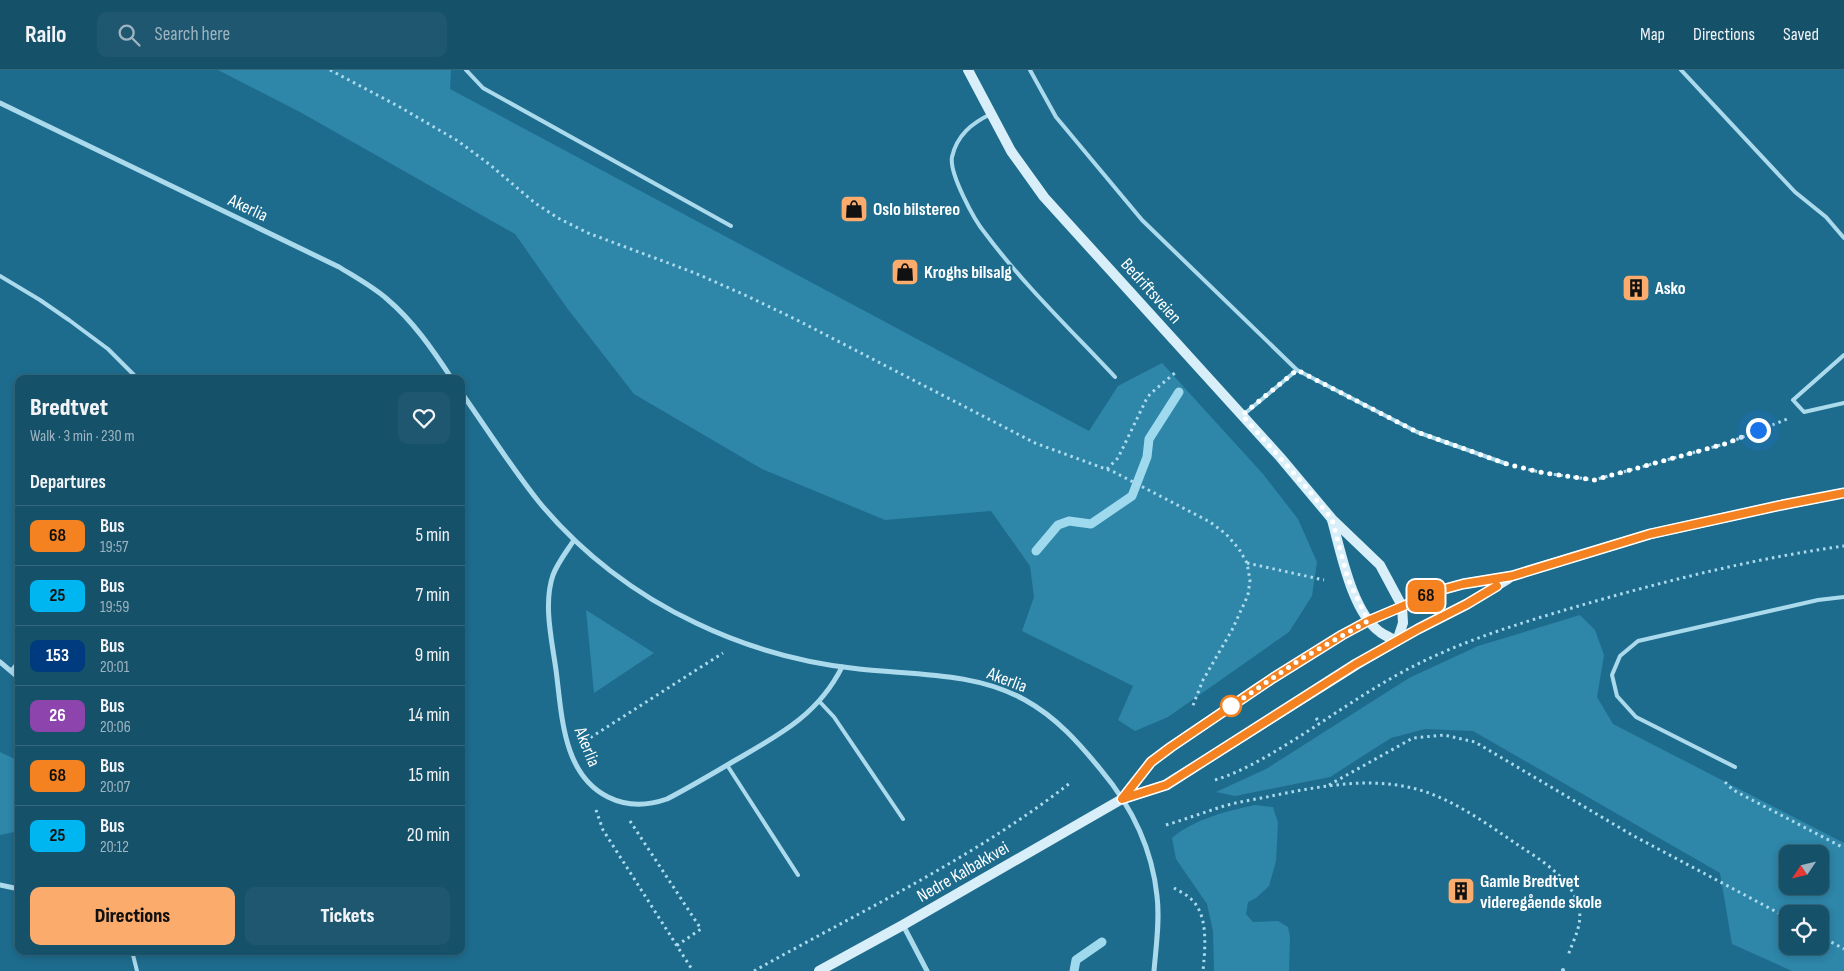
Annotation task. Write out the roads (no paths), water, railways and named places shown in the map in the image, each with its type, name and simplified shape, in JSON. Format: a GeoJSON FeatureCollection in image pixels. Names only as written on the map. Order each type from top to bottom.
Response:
{"type":"FeatureCollection","features":[{"type":"Feature","properties":{"kind":"main road","name":"Bedriftsveien"},"geometry":{"type":"LineString","coordinates":[[968,70],[1011,151],[1044,198],[1242,415],[1332,519],[1380,565],[1402,606]]}},
{"type":"Feature","properties":{"kind":"main road","name":"Nedre Kalbakkvei"},"geometry":{"type":"LineString","coordinates":[[1122,799],[1151,762],[1171,747],[1301,659],[1368,621],[1402,606],[1463,584],[1512,576],[1650,534],[1844,493]]}},
{"type":"Feature","properties":{"kind":"main road","name":"Bedriftsveien"},"geometry":{"type":"LineString","coordinates":[[1332,519],[1348,579],[1368,621],[1381,633],[1397,640]]}},
{"type":"Feature","properties":{"kind":"main road","name":"Nedre Kalbakkvei"},"geometry":{"type":"LineString","coordinates":[[820,971],[904,925],[1122,799],[1166,785],[1356,664],[1397,640],[1467,604],[1512,576]]}},
{"type":"Feature","properties":{"kind":"main road"},"geometry":{"type":"LineString","coordinates":[[1397,640],[1403,623],[1402,606]]}},
{"type":"Feature","properties":{"kind":"street","name":"Akerlia"},"geometry":{"type":"LineString","coordinates":[[0,103],[339,267],[364,282],[387,299],[409,320],[449,375]]}},
{"type":"Feature","properties":{"kind":"street","name":"Akerlia"},"geometry":{"type":"LineString","coordinates":[[465,398],[540,503],[574,540],[601,564],[661,605],[735,640],[792,658],[842,667],[968,680],[1000,688],[1024,699],[1066,729],[1110,781],[1137,822],[1152,864],[1158,898],[1154,971]]}},
{"type":"Feature","properties":{"kind":"street","name":"Akerlia"},"geometry":{"type":"LineString","coordinates":[[574,540],[553,576],[550,592],[549,624],[564,726],[570,751],[586,781],[596,790],[617,801],[627,804],[647,805],[667,799],[728,765],[794,725],[819,701],[833,684],[842,667]]}},
{"type":"Feature","properties":{"kind":"street"},"geometry":{"type":"LineString","coordinates":[[0,662],[15,674]]}},
{"type":"Feature","properties":{"kind":"street"},"geometry":{"type":"LineString","coordinates":[[0,884],[15,889]]}},
{"type":"Feature","properties":{"kind":"street"},"geometry":{"type":"LineString","coordinates":[[904,925],[926,970]]}},
{"type":"Feature","properties":{"kind":"lane"},"geometry":{"type":"LineString","coordinates":[[466,70],[483,88],[732,226]]}},
{"type":"Feature","properties":{"kind":"lane"},"geometry":{"type":"LineString","coordinates":[[1030,70],[1056,117],[1142,220],[1297,370],[1417,432],[1507,464]]}},
{"type":"Feature","properties":{"kind":"lane"},"geometry":{"type":"LineString","coordinates":[[1680,70],[1795,192],[1826,217],[1844,238]]}},
{"type":"Feature","properties":{"kind":"lane"},"geometry":{"type":"LineString","coordinates":[[991,114],[973,123],[960,137],[952,158],[954,174],[963,195],[984,232],[1030,286],[1115,377]]}},
{"type":"Feature","properties":{"kind":"lane"},"geometry":{"type":"LineString","coordinates":[[0,276],[77,325],[108,349],[134,375]]}},
{"type":"Feature","properties":{"kind":"lane"},"geometry":{"type":"LineString","coordinates":[[1844,355],[1793,400],[1804,412],[1844,404]]}},
{"type":"Feature","properties":{"kind":"lane"},"geometry":{"type":"LineString","coordinates":[[1242,415],[1297,370]]}},
{"type":"Feature","properties":{"kind":"lane"},"geometry":{"type":"LineString","coordinates":[[1735,768],[1636,717],[1617,696],[1612,675],[1620,656],[1638,641],[1818,600],[1844,597]]}},
{"type":"Feature","properties":{"kind":"lane"},"geometry":{"type":"LineString","coordinates":[[11,671],[15,666]]}},
{"type":"Feature","properties":{"kind":"lane"},"geometry":{"type":"LineString","coordinates":[[819,701],[834,717],[903,819]]}},
{"type":"Feature","properties":{"kind":"lane"},"geometry":{"type":"LineString","coordinates":[[728,765],[798,875]]}},
{"type":"Feature","properties":{"kind":"lane"},"geometry":{"type":"LineString","coordinates":[[133,955],[137,971]]}},
{"type":"Feature","properties":{"kind":"waterway"},"geometry":{"type":"LineString","coordinates":[[1036,551],[1058,525],[1069,521],[1091,524],[1132,496],[1147,457],[1149,439],[1179,392]]}},
{"type":"Feature","properties":{"kind":"waterway"},"geometry":{"type":"LineString","coordinates":[[1074,971],[1076,960],[1102,942]]}},
{"type":"Feature","properties":{"kind":"place","name":"Oslo bilstereo"},"geometry":{"type":"Point","coordinates":[854,209]}},
{"type":"Feature","properties":{"kind":"place","name":"Kroghs bilsalg"},"geometry":{"type":"Point","coordinates":[905,272]}},
{"type":"Feature","properties":{"kind":"place","name":"Asko"},"geometry":{"type":"Point","coordinates":[1636,288]}},
{"type":"Feature","properties":{"kind":"place","name":"Gamle Bredtvet videregående skole"},"geometry":{"type":"Point","coordinates":[1461,891]}}]}
